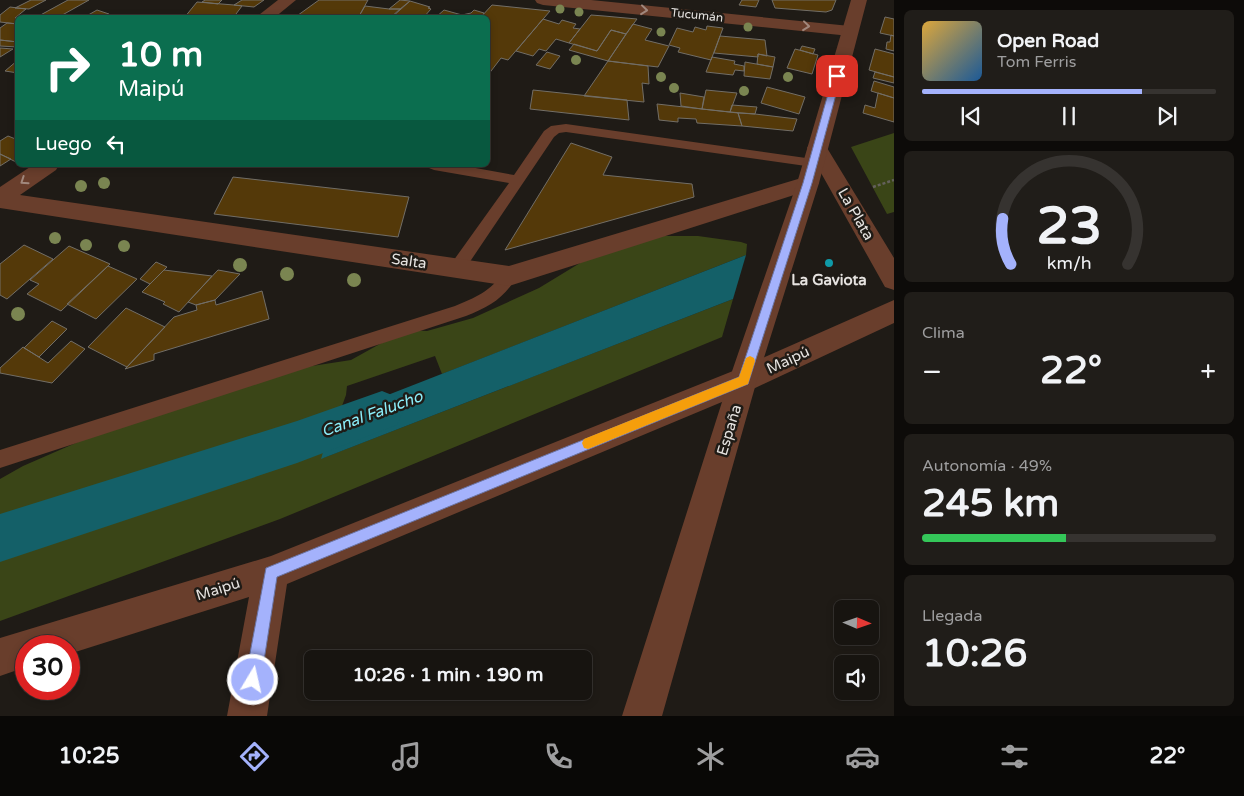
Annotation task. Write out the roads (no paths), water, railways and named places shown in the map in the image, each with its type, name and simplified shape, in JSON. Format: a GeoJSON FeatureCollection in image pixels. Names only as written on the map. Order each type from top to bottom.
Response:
{"type":"FeatureCollection","features":[{"type":"Feature","properties":{"kind":"street"},"geometry":{"type":"LineString","coordinates":[[267,15],[288,0]]}},
{"type":"Feature","properties":{"kind":"street","name":"Tucumán"},"geometry":{"type":"LineString","coordinates":[[543,0],[850,30]]}},
{"type":"Feature","properties":{"kind":"street","name":"España"},"geometry":{"type":"LineString","coordinates":[[642,716],[744,380],[813,165],[859,0]]}},
{"type":"Feature","properties":{"kind":"street","name":"Salta"},"geometry":{"type":"LineString","coordinates":[[0,199],[510,276],[813,165]]}},
{"type":"Feature","properties":{"kind":"street","name":"La Plata"},"geometry":{"type":"LineString","coordinates":[[813,165],[894,280]]}},
{"type":"Feature","properties":{"kind":"street"},"geometry":{"type":"LineString","coordinates":[[0,199],[45,167]]}},
{"type":"Feature","properties":{"kind":"street","name":"Maipú"},"geometry":{"type":"LineString","coordinates":[[71,635],[271,573],[744,380],[894,311]]}},
{"type":"Feature","properties":{"kind":"street"},"geometry":{"type":"LineString","coordinates":[[247,716],[271,573]]}},
{"type":"Feature","properties":{"kind":"street"},"geometry":{"type":"LineString","coordinates":[[0,657],[15,652]]}},
{"type":"Feature","properties":{"kind":"lane"},"geometry":{"type":"LineString","coordinates":[[457,268],[549,134],[556,129],[566,128],[813,165]]}},
{"type":"Feature","properties":{"kind":"lane"},"geometry":{"type":"LineString","coordinates":[[445,167],[517,180]]}},
{"type":"Feature","properties":{"kind":"lane"},"geometry":{"type":"LineString","coordinates":[[0,459],[425,323],[494,296],[506,285],[510,276]]}},
{"type":"Feature","properties":{"kind":"water"},"geometry":{"type":"Polygon","coordinates":[[[746,255],[733,299],[321,459],[334,416],[746,255]]]}},
{"type":"Feature","properties":{"kind":"waterway","name":"Canal Falucho"},"geometry":{"type":"LineString","coordinates":[[0,538],[297,442],[382,411]]}},
{"type":"Feature","properties":{"kind":"place","name":"La Gaviota"},"geometry":{"type":"Point","coordinates":[829,263]}}]}
